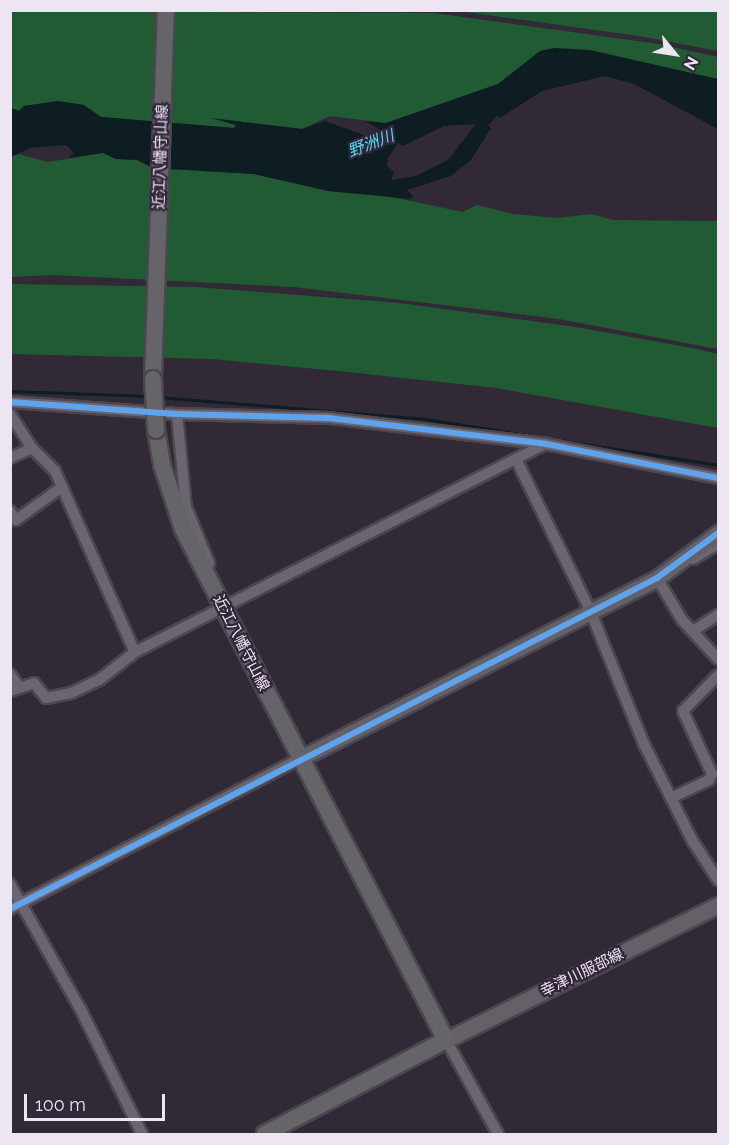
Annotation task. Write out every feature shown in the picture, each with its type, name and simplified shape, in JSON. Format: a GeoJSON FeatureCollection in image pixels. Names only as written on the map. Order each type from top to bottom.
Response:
{"type":"FeatureCollection","features":[{"type":"Feature","properties":{"kind":"main road","name":"近江八幡守山線"},"geometry":{"type":"LineString","coordinates":[[166,10],[153,376],[156,430],[162,465],[183,529],[446,1041]]}},
{"type":"Feature","properties":{"kind":"main road"},"geometry":{"type":"LineString","coordinates":[[265,1134],[446,1041]]}},
{"type":"Feature","properties":{"kind":"street"},"geometry":{"type":"LineString","coordinates":[[10,402],[177,414],[329,418],[546,444],[718,478]]}},
{"type":"Feature","properties":{"kind":"street"},"geometry":{"type":"LineString","coordinates":[[10,414],[32,448],[55,471],[135,652]]}},
{"type":"Feature","properties":{"kind":"street"},"geometry":{"type":"LineString","coordinates":[[177,414],[186,507],[223,591],[223,608]]}},
{"type":"Feature","properties":{"kind":"street"},"geometry":{"type":"LineString","coordinates":[[10,674],[15,689],[34,683],[46,698],[53,699],[99,680],[135,652],[546,444]]}},
{"type":"Feature","properties":{"kind":"street"},"geometry":{"type":"LineString","coordinates":[[10,458],[32,448]]}},
{"type":"Feature","properties":{"kind":"street"},"geometry":{"type":"LineString","coordinates":[[516,459],[590,610],[644,744],[671,798],[718,880]]}},
{"type":"Feature","properties":{"kind":"street"},"geometry":{"type":"LineString","coordinates":[[10,511],[16,520],[62,487]]}},
{"type":"Feature","properties":{"kind":"street"},"geometry":{"type":"LineString","coordinates":[[15,906],[590,610],[657,578],[718,533]]}},
{"type":"Feature","properties":{"kind":"street"},"geometry":{"type":"LineString","coordinates":[[685,558],[692,559],[718,544]]}},
{"type":"Feature","properties":{"kind":"street"},"geometry":{"type":"LineString","coordinates":[[657,578],[693,631],[718,659]]}},
{"type":"Feature","properties":{"kind":"street"},"geometry":{"type":"LineString","coordinates":[[693,631],[718,615]]}},
{"type":"Feature","properties":{"kind":"street"},"geometry":{"type":"LineString","coordinates":[[671,798],[709,780],[712,774],[683,711],[718,675]]}},
{"type":"Feature","properties":{"kind":"street"},"geometry":{"type":"LineString","coordinates":[[10,884],[15,906],[81,1010],[142,1134]]}},
{"type":"Feature","properties":{"kind":"street","name":"幸津川服部線"},"geometry":{"type":"LineString","coordinates":[[446,1041],[718,905]]}},
{"type":"Feature","properties":{"kind":"street"},"geometry":{"type":"LineString","coordinates":[[446,1041],[498,1134]]}},
{"type":"Feature","properties":{"kind":"green space"},"geometry":{"type":"Polygon","coordinates":[[[11,11],[434,13],[659,44],[718,57],[718,79],[554,48],[540,51],[498,84],[386,123],[330,116],[302,129],[218,119],[237,125],[234,128],[101,117],[84,105],[58,101],[24,106],[19,111],[11,108],[11,11]]]}},
{"type":"Feature","properties":{"kind":"green space"},"geometry":{"type":"Polygon","coordinates":[[[459,11],[718,11],[718,51],[645,37],[459,11]]]}},
{"type":"Feature","properties":{"kind":"green space"},"geometry":{"type":"Polygon","coordinates":[[[103,153],[116,159],[137,160],[153,168],[254,174],[328,191],[378,194],[463,212],[477,205],[513,214],[557,218],[591,214],[613,220],[718,221],[718,349],[559,319],[294,287],[53,275],[11,277],[10,157],[18,154],[48,162],[103,153]]]}},
{"type":"Feature","properties":{"kind":"green space"},"geometry":{"type":"Polygon","coordinates":[[[11,284],[196,287],[400,303],[576,327],[692,348],[718,354],[718,428],[496,388],[348,372],[213,359],[11,354],[11,284]]]}},
{"type":"Feature","properties":{"kind":"water","name":"野洲川"},"geometry":{"type":"Polygon","coordinates":[[[555,48],[590,50],[718,79],[718,129],[634,84],[605,76],[542,91],[500,118],[497,116],[488,125],[491,128],[471,160],[451,176],[407,190],[413,196],[410,199],[328,191],[254,174],[153,168],[137,160],[116,159],[103,153],[68,158],[74,153],[66,145],[30,148],[11,157],[11,108],[19,111],[24,106],[58,101],[84,105],[101,117],[234,128],[236,125],[211,118],[302,129],[325,121],[369,137],[381,130],[365,121],[386,123],[498,84],[540,51],[555,48]],[[476,124],[444,126],[403,146],[398,143],[388,158],[387,166],[394,172],[391,180],[416,176],[448,160],[476,124]]]}},
{"type":"Feature","properties":{"kind":"waterway"},"geometry":{"type":"LineString","coordinates":[[10,391],[150,396]]}},
{"type":"Feature","properties":{"kind":"waterway"},"geometry":{"type":"LineString","coordinates":[[159,397],[425,419],[718,465]]}},
{"type":"Feature","properties":{"kind":"cycle path"},"geometry":{"type":"LineString","coordinates":[[10,402],[177,414],[329,418],[546,444],[718,478]]}},
{"type":"Feature","properties":{"kind":"cycle path"},"geometry":{"type":"LineString","coordinates":[[10,909],[657,578],[718,533]]}}]}
